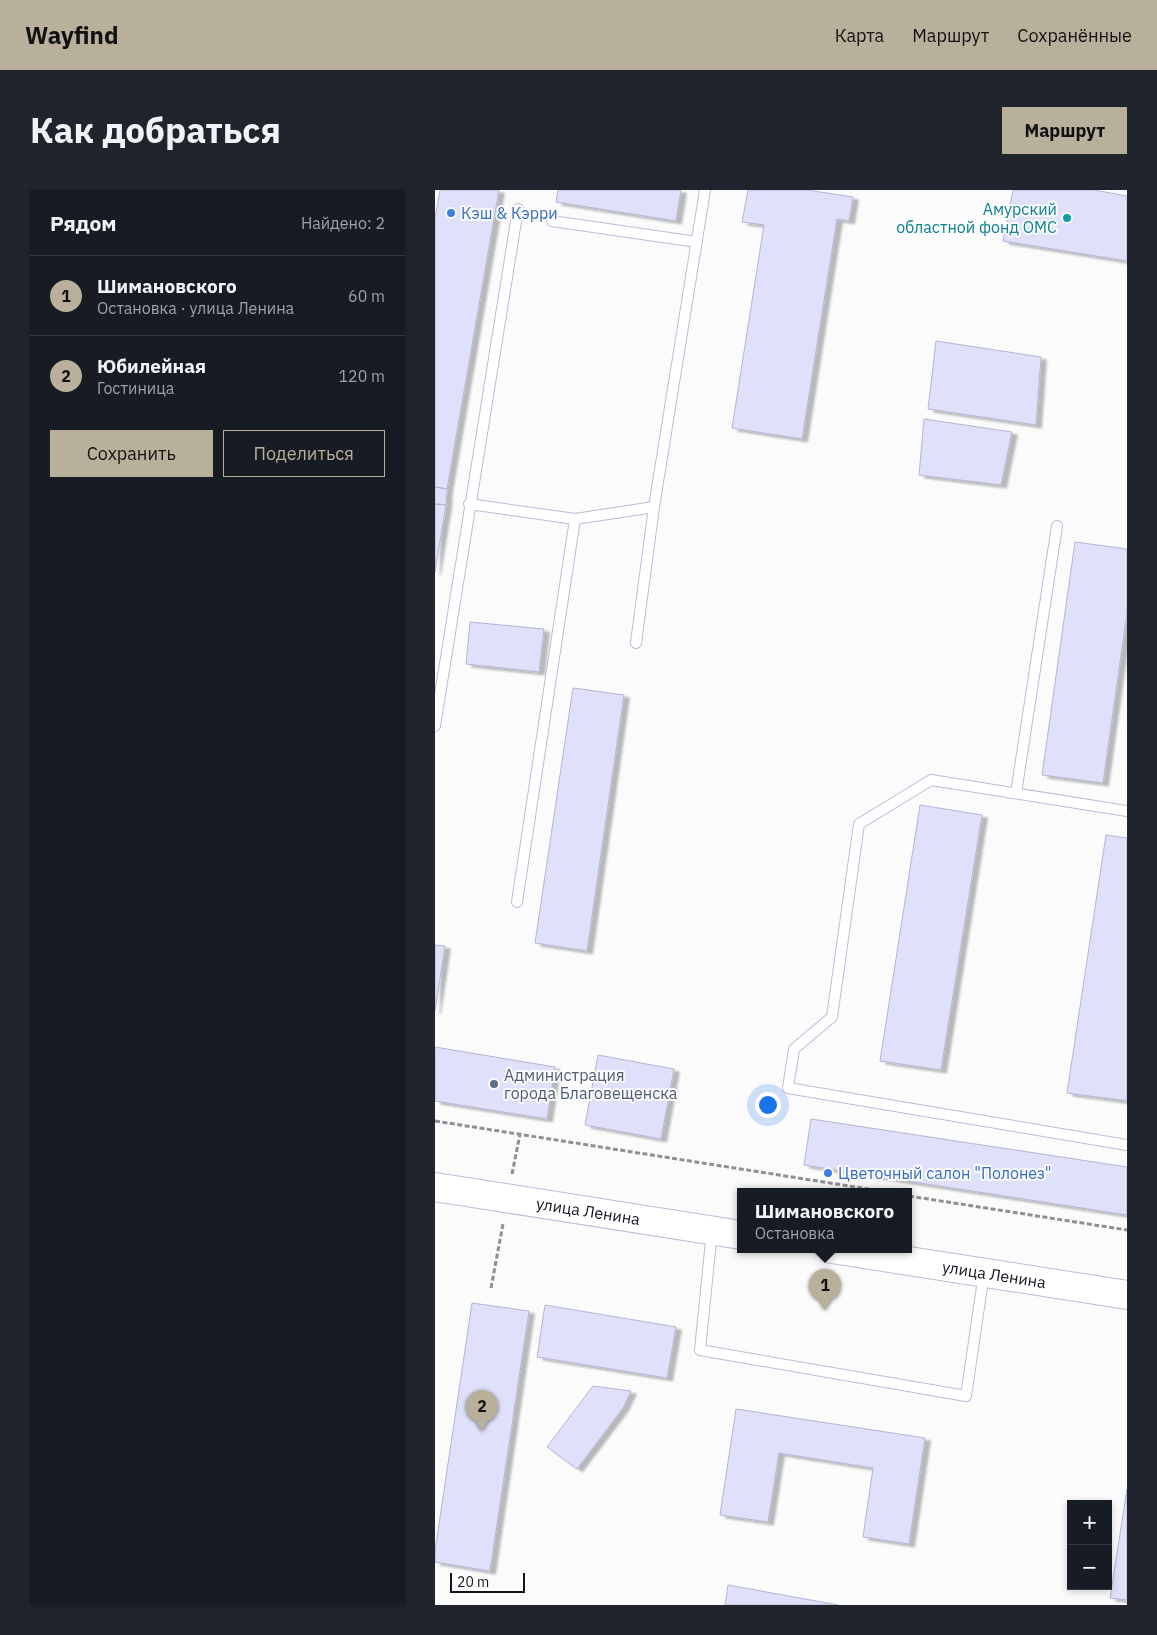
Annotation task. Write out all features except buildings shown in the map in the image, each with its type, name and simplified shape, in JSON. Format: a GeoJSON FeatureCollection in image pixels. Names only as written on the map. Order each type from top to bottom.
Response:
{"type":"FeatureCollection","features":[{"type":"Feature","properties":{"kind":"main road","name":"улица Ленина"},"geometry":{"type":"LineString","coordinates":[[435,1187],[737,1233]]}},
{"type":"Feature","properties":{"kind":"main road","name":"улица Ленина"},"geometry":{"type":"LineString","coordinates":[[857,1253],[1127,1295]]}},
{"type":"Feature","properties":{"kind":"lane"},"geometry":{"type":"LineString","coordinates":[[636,643],[654,507],[705,190]]}},
{"type":"Feature","properties":{"kind":"lane"},"geometry":{"type":"LineString","coordinates":[[435,726],[469,504],[518,209]]}},
{"type":"Feature","properties":{"kind":"lane"},"geometry":{"type":"LineString","coordinates":[[552,221],[697,242]]}},
{"type":"Feature","properties":{"kind":"lane"},"geometry":{"type":"LineString","coordinates":[[469,504],[575,519],[654,507]]}},
{"type":"Feature","properties":{"kind":"lane"},"geometry":{"type":"LineString","coordinates":[[517,902],[575,519]]}},
{"type":"Feature","properties":{"kind":"lane"},"geometry":{"type":"LineString","coordinates":[[1016,793],[1057,526]]}},
{"type":"Feature","properties":{"kind":"lane"},"geometry":{"type":"LineString","coordinates":[[1127,811],[931,780],[859,824],[832,1017],[794,1049],[788,1088],[1127,1144]]}},
{"type":"Feature","properties":{"kind":"lane"},"geometry":{"type":"LineString","coordinates":[[712,1230],[700,1350],[966,1396],[984,1273]]}},
{"type":"Feature","properties":{"kind":"path"},"geometry":{"type":"LineString","coordinates":[[435,1121],[862,1188]]}},
{"type":"Feature","properties":{"kind":"path"},"geometry":{"type":"LineString","coordinates":[[912,1196],[1127,1230]]}},
{"type":"Feature","properties":{"kind":"place","name":"Кэш & Кэрри"},"geometry":{"type":"Point","coordinates":[451,213]}},
{"type":"Feature","properties":{"kind":"place","name":"Амурский областной фонд ОМС"},"geometry":{"type":"Point","coordinates":[1067,218]}},
{"type":"Feature","properties":{"kind":"place","name":"Администрация города Благовещенска"},"geometry":{"type":"Point","coordinates":[494,1084]}},
{"type":"Feature","properties":{"kind":"place","name":"Цветочный салон \"Полонез\""},"geometry":{"type":"Point","coordinates":[828,1173]}},
{"type":"Feature","properties":{"kind":"place","name":"Шимановского"},"geometry":{"type":"Point","coordinates":[825,1310]}},
{"type":"Feature","properties":{"kind":"place","name":"Юбилейная"},"geometry":{"type":"Point","coordinates":[482,1431]}}]}
